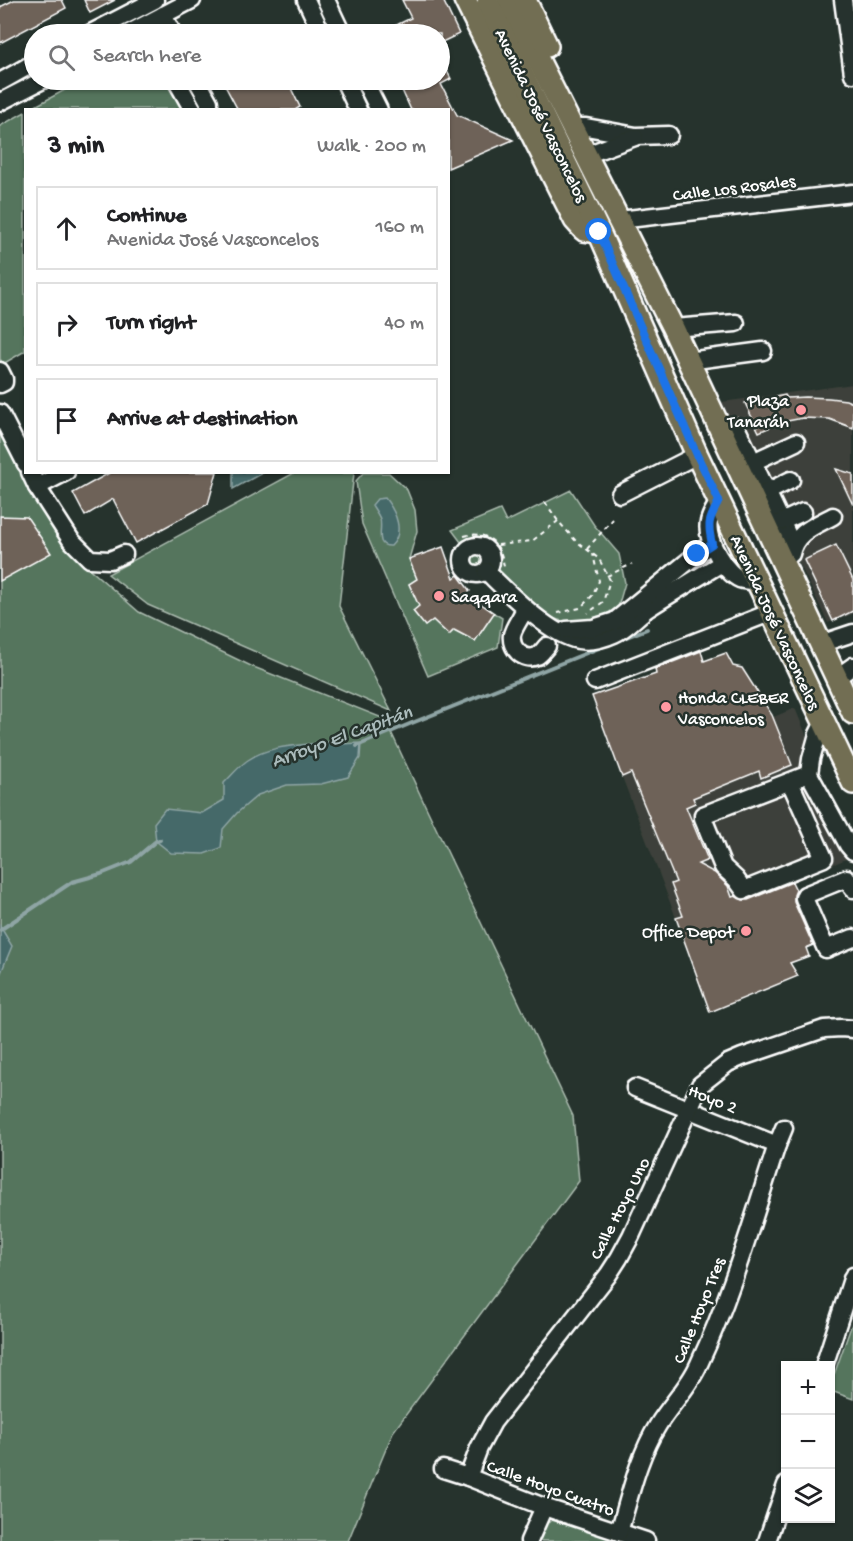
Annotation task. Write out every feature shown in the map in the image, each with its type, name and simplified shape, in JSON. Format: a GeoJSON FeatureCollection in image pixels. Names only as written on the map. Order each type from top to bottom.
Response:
{"type":"FeatureCollection","features":[{"type":"Feature","properties":{"kind":"main road"},"geometry":{"type":"LineString","coordinates":[[465,0],[575,220],[584,230],[599,232]]}},
{"type":"Feature","properties":{"kind":"main road"},"geometry":{"type":"LineString","coordinates":[[525,0],[579,127]]}},
{"type":"Feature","properties":{"kind":"main road","name":"Avenida José Vasconcelos"},"geometry":{"type":"LineString","coordinates":[[498,2],[697,455],[853,783]]}},
{"type":"Feature","properties":{"kind":"main road","name":"Avenida José Vasconcelos"},"geometry":{"type":"LineString","coordinates":[[498,2],[579,127],[610,183],[619,220],[673,328],[820,644],[845,672],[853,713]]}},
{"type":"Feature","properties":{"kind":"street"},"geometry":{"type":"LineString","coordinates":[[108,24],[155,0]]}},
{"type":"Feature","properties":{"kind":"street"},"geometry":{"type":"LineString","coordinates":[[154,24],[163,15],[192,0]]}},
{"type":"Feature","properties":{"kind":"street"},"geometry":{"type":"LineString","coordinates":[[326,0],[337,24]]}},
{"type":"Feature","properties":{"kind":"street"},"geometry":{"type":"LineString","coordinates":[[843,0],[853,74]]}},
{"type":"Feature","properties":{"kind":"street"},"geometry":{"type":"LineString","coordinates":[[310,1],[318,24]]}},
{"type":"Feature","properties":{"kind":"street"},"geometry":{"type":"LineString","coordinates":[[163,15],[168,24]]}},
{"type":"Feature","properties":{"kind":"street"},"geometry":{"type":"LineString","coordinates":[[0,82],[24,69]]}},
{"type":"Feature","properties":{"kind":"street"},"geometry":{"type":"LineString","coordinates":[[0,102],[24,90]]}},
{"type":"Feature","properties":{"kind":"street"},"geometry":{"type":"LineString","coordinates":[[185,90],[201,108]]}},
{"type":"Feature","properties":{"kind":"street"},"geometry":{"type":"LineString","coordinates":[[198,90],[201,108]]}},
{"type":"Feature","properties":{"kind":"street"},"geometry":{"type":"LineString","coordinates":[[352,90],[357,108]]}},
{"type":"Feature","properties":{"kind":"street"},"geometry":{"type":"LineString","coordinates":[[369,90],[378,108]]}},
{"type":"Feature","properties":{"kind":"street"},"geometry":{"type":"LineString","coordinates":[[579,127],[636,136],[669,135]]}},
{"type":"Feature","properties":{"kind":"street"},"geometry":{"type":"LineString","coordinates":[[592,153],[636,136]]}},
{"type":"Feature","properties":{"kind":"street","name":"Calle Los Rosales"},"geometry":{"type":"LineString","coordinates":[[619,220],[853,193]]}},
{"type":"Feature","properties":{"kind":"street"},"geometry":{"type":"LineString","coordinates":[[673,328],[736,323]]}},
{"type":"Feature","properties":{"kind":"street"},"geometry":{"type":"LineString","coordinates":[[688,360],[763,351]]}},
{"type":"Feature","properties":{"kind":"street"},"geometry":{"type":"LineString","coordinates":[[0,371],[4,382],[0,384]]}},
{"type":"Feature","properties":{"kind":"street"},"geometry":{"type":"LineString","coordinates":[[0,413],[24,460]]}},
{"type":"Feature","properties":{"kind":"street"},"geometry":{"type":"LineString","coordinates":[[718,424],[736,427],[792,546]]}},
{"type":"Feature","properties":{"kind":"street"},"geometry":{"type":"LineString","coordinates":[[753,462],[796,442]]}},
{"type":"Feature","properties":{"kind":"street"},"geometry":{"type":"LineString","coordinates":[[620,494],[697,455]]}},
{"type":"Feature","properties":{"kind":"street"},"geometry":{"type":"LineString","coordinates":[[58,474],[34,480],[71,540],[90,559],[110,560],[124,554]]}},
{"type":"Feature","properties":{"kind":"street"},"geometry":{"type":"LineString","coordinates":[[767,492],[791,480]]}},
{"type":"Feature","properties":{"kind":"street"},"geometry":{"type":"LineString","coordinates":[[719,501],[709,520],[712,544],[722,563],[737,578],[757,581]]}},
{"type":"Feature","properties":{"kind":"street"},"geometry":{"type":"LineString","coordinates":[[781,522],[803,512]]}},
{"type":"Feature","properties":{"kind":"street"},"geometry":{"type":"LineString","coordinates":[[787,575],[792,546],[801,534],[833,516]]}},
{"type":"Feature","properties":{"kind":"street"},"geometry":{"type":"LineString","coordinates":[[556,630],[584,629],[615,621],[712,544]]}},
{"type":"Feature","properties":{"kind":"street"},"geometry":{"type":"LineString","coordinates":[[486,571],[525,609],[556,630],[570,638],[590,640],[621,630],[646,610],[722,563]]}},
{"type":"Feature","properties":{"kind":"street"},"geometry":{"type":"LineString","coordinates":[[525,609],[512,634],[515,649],[521,656],[530,658],[538,656],[547,646]]}},
{"type":"Feature","properties":{"kind":"street"},"geometry":{"type":"LineString","coordinates":[[596,681],[772,612]]}},
{"type":"Feature","properties":{"kind":"street"},"geometry":{"type":"LineString","coordinates":[[820,644],[853,633]]}},
{"type":"Feature","properties":{"kind":"street"},"geometry":{"type":"LineString","coordinates":[[824,722],[818,734],[809,774],[853,851]]}},
{"type":"Feature","properties":{"kind":"street"},"geometry":{"type":"LineString","coordinates":[[790,782],[824,858],[744,890],[723,867],[703,815],[809,774]]}},
{"type":"Feature","properties":{"kind":"street"},"geometry":{"type":"LineString","coordinates":[[853,889],[847,878],[805,895],[804,898],[826,949],[853,938]]}},
{"type":"Feature","properties":{"kind":"street","name":"Calle Hoyo Uno"},"geometry":{"type":"LineString","coordinates":[[468,1477],[479,1448],[493,1422],[619,1258],[700,1085],[728,1063],[824,1029],[853,1029]]}},
{"type":"Feature","properties":{"kind":"street","name":"Hoyo 2"},"geometry":{"type":"LineString","coordinates":[[634,1088],[777,1144]]}},
{"type":"Feature","properties":{"kind":"street","name":"Calle Hoyo Tres"},"geometry":{"type":"LineString","coordinates":[[619,1532],[638,1469],[650,1439],[696,1371],[727,1300],[784,1128]]}},
{"type":"Feature","properties":{"kind":"street"},"geometry":{"type":"LineString","coordinates":[[825,1361],[853,1276]]}},
{"type":"Feature","properties":{"kind":"street","name":"Calle Hoyo Cuatro"},"geometry":{"type":"LineString","coordinates":[[443,1469],[544,1507],[646,1541]]}},
{"type":"Feature","properties":{"kind":"street"},"geometry":{"type":"LineString","coordinates":[[767,1541],[781,1500]]}},
{"type":"Feature","properties":{"kind":"street"},"geometry":{"type":"LineString","coordinates":[[529,1541],[544,1507]]}},
{"type":"Feature","properties":{"kind":"path"},"geometry":{"type":"LineString","coordinates":[[545,502],[575,540],[599,559],[610,580],[603,602],[581,618]]}},
{"type":"Feature","properties":{"kind":"path"},"geometry":{"type":"LineString","coordinates":[[587,549],[613,519]]}},
{"type":"Feature","properties":{"kind":"path"},"geometry":{"type":"LineString","coordinates":[[498,545],[532,541],[558,521]]}},
{"type":"Feature","properties":{"kind":"path"},"geometry":{"type":"LineString","coordinates":[[464,536],[474,533],[485,535],[498,545],[504,568]]}},
{"type":"Feature","properties":{"kind":"path"},"geometry":{"type":"LineString","coordinates":[[567,617],[558,613],[580,608],[592,596],[599,582],[593,554]]}},
{"type":"Feature","properties":{"kind":"path"},"geometry":{"type":"LineString","coordinates":[[608,576],[632,564]]}},
{"type":"Feature","properties":{"kind":"shaded area"},"geometry":{"type":"Polygon","coordinates":[[[853,384],[853,614],[828,623],[722,402],[853,384]]]}},
{"type":"Feature","properties":{"kind":"shaded area"},"geometry":{"type":"Polygon","coordinates":[[[795,708],[810,744],[816,768],[839,814],[853,856],[793,882],[790,875],[676,918],[622,777],[795,708]]]}},
{"type":"Feature","properties":{"kind":"green space"},"geometry":{"type":"Polygon","coordinates":[[[65,90],[172,90],[182,108],[32,108],[65,90]]]}},
{"type":"Feature","properties":{"kind":"green space"},"geometry":{"type":"Polygon","coordinates":[[[24,113],[24,352],[3,364],[0,359],[0,126],[24,113]]]}},
{"type":"Feature","properties":{"kind":"green space"},"geometry":{"type":"Polygon","coordinates":[[[0,427],[24,474],[26,474],[69,551],[139,612],[251,666],[385,719],[573,1116],[579,1181],[393,1432],[348,1541],[0,1541],[0,427]]]}},
{"type":"Feature","properties":{"kind":"green space"},"geometry":{"type":"Polygon","coordinates":[[[292,474],[354,474],[339,606],[391,711],[148,605],[108,574],[292,474]]]}},
{"type":"Feature","properties":{"kind":"green space"},"geometry":{"type":"Polygon","coordinates":[[[362,474],[390,474],[407,490],[415,510],[417,531],[409,559],[417,579],[409,584],[419,606],[413,611],[425,626],[433,620],[449,635],[454,630],[475,641],[494,613],[502,618],[498,647],[428,676],[362,524],[356,481],[362,474]]]}},
{"type":"Feature","properties":{"kind":"green space"},"geometry":{"type":"Polygon","coordinates":[[[571,490],[594,525],[619,554],[625,583],[618,607],[595,621],[568,623],[537,613],[497,576],[497,559],[491,546],[478,539],[461,542],[452,530],[500,510],[506,522],[571,490]]]}},
{"type":"Feature","properties":{"kind":"green space"},"geometry":{"type":"Polygon","coordinates":[[[477,550],[484,553],[487,560],[484,567],[477,570],[470,567],[467,560],[470,553],[477,550]]]}},
{"type":"Feature","properties":{"kind":"green space"},"geometry":{"type":"Polygon","coordinates":[[[853,1321],[853,1399],[835,1392],[835,1372],[853,1321]]]}},
{"type":"Feature","properties":{"kind":"green space"},"geometry":{"type":"Polygon","coordinates":[[[555,1519],[626,1541],[538,1541],[545,1524],[555,1519]]]}},
{"type":"Feature","properties":{"kind":"water"},"geometry":{"type":"Polygon","coordinates":[[[233,474],[260,474],[233,489],[233,474]]]}},
{"type":"Feature","properties":{"kind":"water"},"geometry":{"type":"Polygon","coordinates":[[[385,498],[393,509],[398,528],[398,535],[391,546],[386,546],[381,541],[380,519],[372,505],[377,499],[385,498]]]}},
{"type":"Feature","properties":{"kind":"water"},"geometry":{"type":"Polygon","coordinates":[[[327,742],[361,743],[360,758],[348,777],[321,784],[287,785],[258,795],[223,829],[221,848],[204,854],[171,853],[156,841],[154,823],[165,809],[202,813],[224,800],[224,783],[248,760],[277,748],[327,742]]]}},
{"type":"Feature","properties":{"kind":"water"},"geometry":{"type":"Polygon","coordinates":[[[0,926],[12,946],[0,975],[0,926]]]}},
{"type":"Feature","properties":{"kind":"building"},"geometry":{"type":"Polygon","coordinates":[[[14,0],[62,0],[66,8],[36,24],[24,24],[24,30],[0,43],[0,7],[14,0]]]}},
{"type":"Feature","properties":{"kind":"building"},"geometry":{"type":"Polygon","coordinates":[[[84,0],[115,0],[90,13],[84,0]]]}},
{"type":"Feature","properties":{"kind":"building"},"geometry":{"type":"Polygon","coordinates":[[[402,0],[443,0],[459,34],[450,38],[450,24],[399,24],[411,18],[402,0]]]}},
{"type":"Feature","properties":{"kind":"building"},"geometry":{"type":"Polygon","coordinates":[[[227,90],[292,90],[300,107],[298,108],[237,108],[227,90]]]}},
{"type":"Feature","properties":{"kind":"building"},"geometry":{"type":"Polygon","coordinates":[[[402,90],[444,90],[457,115],[513,140],[450,167],[450,108],[410,108],[402,90]]]}},
{"type":"Feature","properties":{"kind":"building","name":"Plaza Tanaráh"},"geometry":{"type":"Polygon","coordinates":[[[785,395],[787,398],[829,398],[853,403],[853,428],[829,419],[803,418],[782,422],[759,432],[745,403],[785,395]]]}},
{"type":"Feature","properties":{"kind":"building"},"geometry":{"type":"Polygon","coordinates":[[[836,469],[853,474],[853,505],[836,469]]]}},
{"type":"Feature","properties":{"kind":"building"},"geometry":{"type":"Polygon","coordinates":[[[107,474],[216,474],[208,504],[136,543],[113,499],[85,516],[73,493],[107,474]]]}},
{"type":"Feature","properties":{"kind":"building"},"geometry":{"type":"Polygon","coordinates":[[[0,516],[27,517],[51,553],[0,581],[0,516]]]}},
{"type":"Feature","properties":{"kind":"building"},"geometry":{"type":"Polygon","coordinates":[[[836,545],[853,580],[853,611],[833,621],[804,560],[836,545]]]}},
{"type":"Feature","properties":{"kind":"building","name":"Saqqara"},"geometry":{"type":"Polygon","coordinates":[[[443,547],[454,578],[458,575],[470,591],[467,594],[494,613],[475,641],[454,630],[449,635],[433,620],[425,626],[413,611],[419,606],[409,584],[417,579],[409,559],[443,547]]]}},
{"type":"Feature","properties":{"kind":"building"},"geometry":{"type":"Polygon","coordinates":[[[701,651],[704,661],[726,653],[733,666],[742,668],[772,715],[792,765],[761,778],[759,771],[693,798],[695,803],[686,807],[708,860],[698,864],[715,873],[728,886],[732,897],[743,900],[792,882],[796,890],[794,902],[813,945],[806,948],[809,956],[790,963],[798,976],[710,1012],[676,918],[683,916],[671,884],[676,882],[631,773],[622,777],[592,696],[656,674],[655,669],[701,651]]]}},
{"type":"Feature","properties":{"kind":"waterway","name":"Arroyo El Capitán"},"geometry":{"type":"LineString","coordinates":[[619,640],[647,629]]}},
{"type":"Feature","properties":{"kind":"waterway","name":"Arroyo El Capitán"},"geometry":{"type":"LineString","coordinates":[[357,746],[609,644]]}},
{"type":"Feature","properties":{"kind":"waterway","name":"Arroyo El Capitán"},"geometry":{"type":"LineString","coordinates":[[0,930],[72,882],[131,862],[160,840]]}},
{"type":"Feature","properties":{"kind":"place","name":"Plaza Tanaráh"},"geometry":{"type":"Point","coordinates":[801,410]}},
{"type":"Feature","properties":{"kind":"place","name":"Saqqara"},"geometry":{"type":"Point","coordinates":[439,596]}},
{"type":"Feature","properties":{"kind":"place","name":"Honda CLEBER Vasconcelos"},"geometry":{"type":"Point","coordinates":[666,707]}},
{"type":"Feature","properties":{"kind":"place","name":"Office Depot"},"geometry":{"type":"Point","coordinates":[746,931]}},
{"type":"Feature","properties":{"kind":"route"},"geometry":{"type":"LineString","coordinates":[[599,232],[719,501],[708,525],[712,544],[697,554]]}}]}
